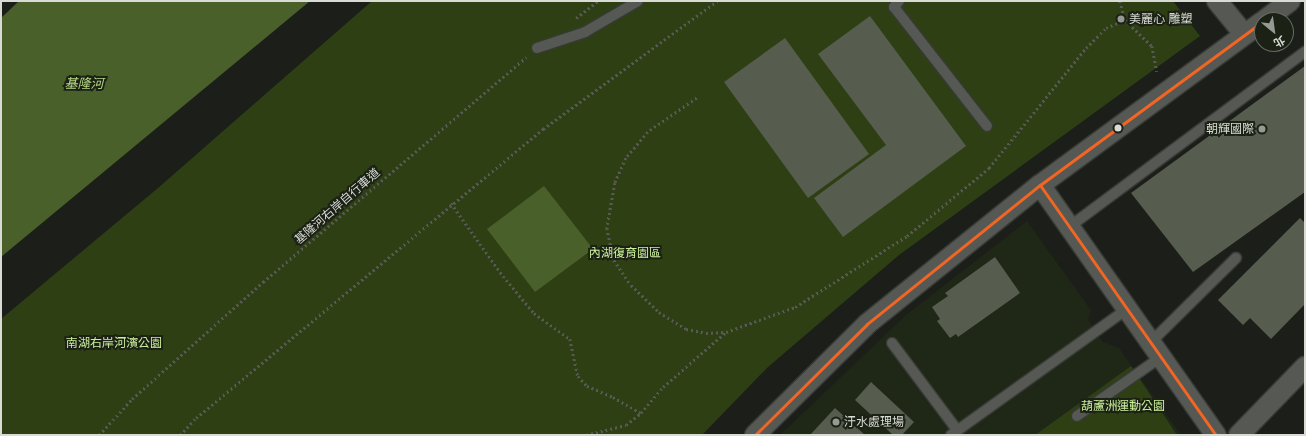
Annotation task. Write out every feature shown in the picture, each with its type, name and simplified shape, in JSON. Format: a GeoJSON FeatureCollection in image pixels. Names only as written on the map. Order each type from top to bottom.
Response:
{"type":"FeatureCollection","features":[{"type":"Feature","properties":{"kind":"street"},"geometry":{"type":"LineString","coordinates":[[1217,1],[1244,34]]}},
{"type":"Feature","properties":{"kind":"street"},"geometry":{"type":"LineString","coordinates":[[1276,12],[1290,1]]}},
{"type":"Feature","properties":{"kind":"street"},"geometry":{"type":"LineString","coordinates":[[755,435],[867,324],[1040,185],[1254,27]]}},
{"type":"Feature","properties":{"kind":"street"},"geometry":{"type":"LineString","coordinates":[[1040,185],[1216,435]]}},
{"type":"Feature","properties":{"kind":"street"},"geometry":{"type":"LineString","coordinates":[[1239,435],[1304,366]]}},
{"type":"Feature","properties":{"kind":"lane"},"geometry":{"type":"LineString","coordinates":[[537,48],[585,32],[638,1]]}},
{"type":"Feature","properties":{"kind":"lane"},"geometry":{"type":"LineString","coordinates":[[899,1],[894,7],[987,126]]}},
{"type":"Feature","properties":{"kind":"lane"},"geometry":{"type":"LineString","coordinates":[[1069,227],[1305,52]]}},
{"type":"Feature","properties":{"kind":"lane"},"geometry":{"type":"LineString","coordinates":[[1076,416],[1155,350],[1236,258]]}},
{"type":"Feature","properties":{"kind":"lane"},"geometry":{"type":"LineString","coordinates":[[892,343],[954,433],[1127,309]]}},
{"type":"Feature","properties":{"kind":"path"},"geometry":{"type":"LineString","coordinates":[[574,20],[598,1]]}},
{"type":"Feature","properties":{"kind":"path"},"geometry":{"type":"LineString","coordinates":[[180,435],[196,418],[451,203],[543,129],[717,1]]}},
{"type":"Feature","properties":{"kind":"path"},"geometry":{"type":"LineString","coordinates":[[1120,1],[1125,20],[1152,46],[1157,72]]}},
{"type":"Feature","properties":{"kind":"path"},"geometry":{"type":"LineString","coordinates":[[697,98],[648,132],[626,158],[615,183],[607,228],[614,260],[631,285],[659,312],[686,329],[706,333],[726,332],[795,307],[907,236],[989,168],[1086,48],[1106,28],[1125,20]]}},
{"type":"Feature","properties":{"kind":"path","name":"基隆河右岸自行車道"},"geometry":{"type":"LineString","coordinates":[[99,435],[132,399],[257,287],[537,48]]}},
{"type":"Feature","properties":{"kind":"path"},"geometry":{"type":"LineString","coordinates":[[451,203],[504,276],[534,313],[570,339],[578,376],[587,386],[614,397],[641,413]]}},
{"type":"Feature","properties":{"kind":"path"},"geometry":{"type":"LineString","coordinates":[[586,435],[626,425],[641,413],[663,387],[726,332]]}},
{"type":"Feature","properties":{"kind":"shaded area"},"geometry":{"type":"Polygon","coordinates":[[[1027,221],[1091,310],[1088,320],[1103,342],[1119,348],[1181,435],[780,435],[906,315],[1027,221]]]}},
{"type":"Feature","properties":{"kind":"green space","name":"內湖復育園區"},"geometry":{"type":"Polygon","coordinates":[[[372,1],[1173,1],[1200,36],[899,255],[768,367],[702,435],[1,435],[1,319],[158,188],[372,1]]]}},
{"type":"Feature","properties":{"kind":"green space","name":"葫蘆洲運動公園"},"geometry":{"type":"Polygon","coordinates":[[[1131,366],[1177,435],[1035,435],[1131,366]]]}},
{"type":"Feature","properties":{"kind":"water","name":"基隆河"},"geometry":{"type":"Polygon","coordinates":[[[19,1],[310,1],[1,257],[1,18],[19,1]]]}},
{"type":"Feature","properties":{"kind":"water"},"geometry":{"type":"Polygon","coordinates":[[[544,186],[593,249],[535,292],[487,229],[544,186]]]}},
{"type":"Feature","properties":{"kind":"building"},"geometry":{"type":"Polygon","coordinates":[[[870,16],[966,146],[843,237],[814,198],[886,145],[818,54],[870,16]]]}},
{"type":"Feature","properties":{"kind":"building"},"geometry":{"type":"Polygon","coordinates":[[[785,38],[869,154],[808,198],[724,82],[785,38]]]}},
{"type":"Feature","properties":{"kind":"building","name":"朝輝國際"},"geometry":{"type":"Polygon","coordinates":[[[1305,66],[1305,192],[1193,272],[1131,193],[1305,66]]]}},
{"type":"Feature","properties":{"kind":"building"},"geometry":{"type":"Polygon","coordinates":[[[1300,218],[1305,223],[1305,304],[1271,339],[1250,318],[1243,325],[1218,300],[1300,218]]]}},
{"type":"Feature","properties":{"kind":"building"},"geometry":{"type":"Polygon","coordinates":[[[995,257],[1020,293],[958,337],[956,334],[950,338],[937,321],[940,319],[932,307],[948,296],[945,293],[995,257]]]}},
{"type":"Feature","properties":{"kind":"building"},"geometry":{"type":"Polygon","coordinates":[[[871,382],[914,422],[902,435],[893,435],[855,400],[871,382]]]}},
{"type":"Feature","properties":{"kind":"building","name":"汙水處理場"},"geometry":{"type":"Polygon","coordinates":[[[835,408],[865,435],[810,435],[835,408]]]}},
{"type":"Feature","properties":{"kind":"transit line"},"geometry":{"type":"LineString","coordinates":[[755,435],[867,324],[1040,185],[1254,28]]}},
{"type":"Feature","properties":{"kind":"transit line"},"geometry":{"type":"LineString","coordinates":[[1040,185],[1216,435]]}},
{"type":"Feature","properties":{"kind":"place","name":"美麗心 雕塑"},"geometry":{"type":"Point","coordinates":[1121,19]}},
{"type":"Feature","properties":{"kind":"place","name":"朝輝國際"},"geometry":{"type":"Point","coordinates":[1262,129]}},
{"type":"Feature","properties":{"kind":"place","name":"汙水處理場"},"geometry":{"type":"Point","coordinates":[836,422]}},
{"type":"Feature","properties":{"kind":"park label","name":"南湖右岸河濱公園"},"geometry":{"type":"Point","coordinates":[114,343]}}]}
